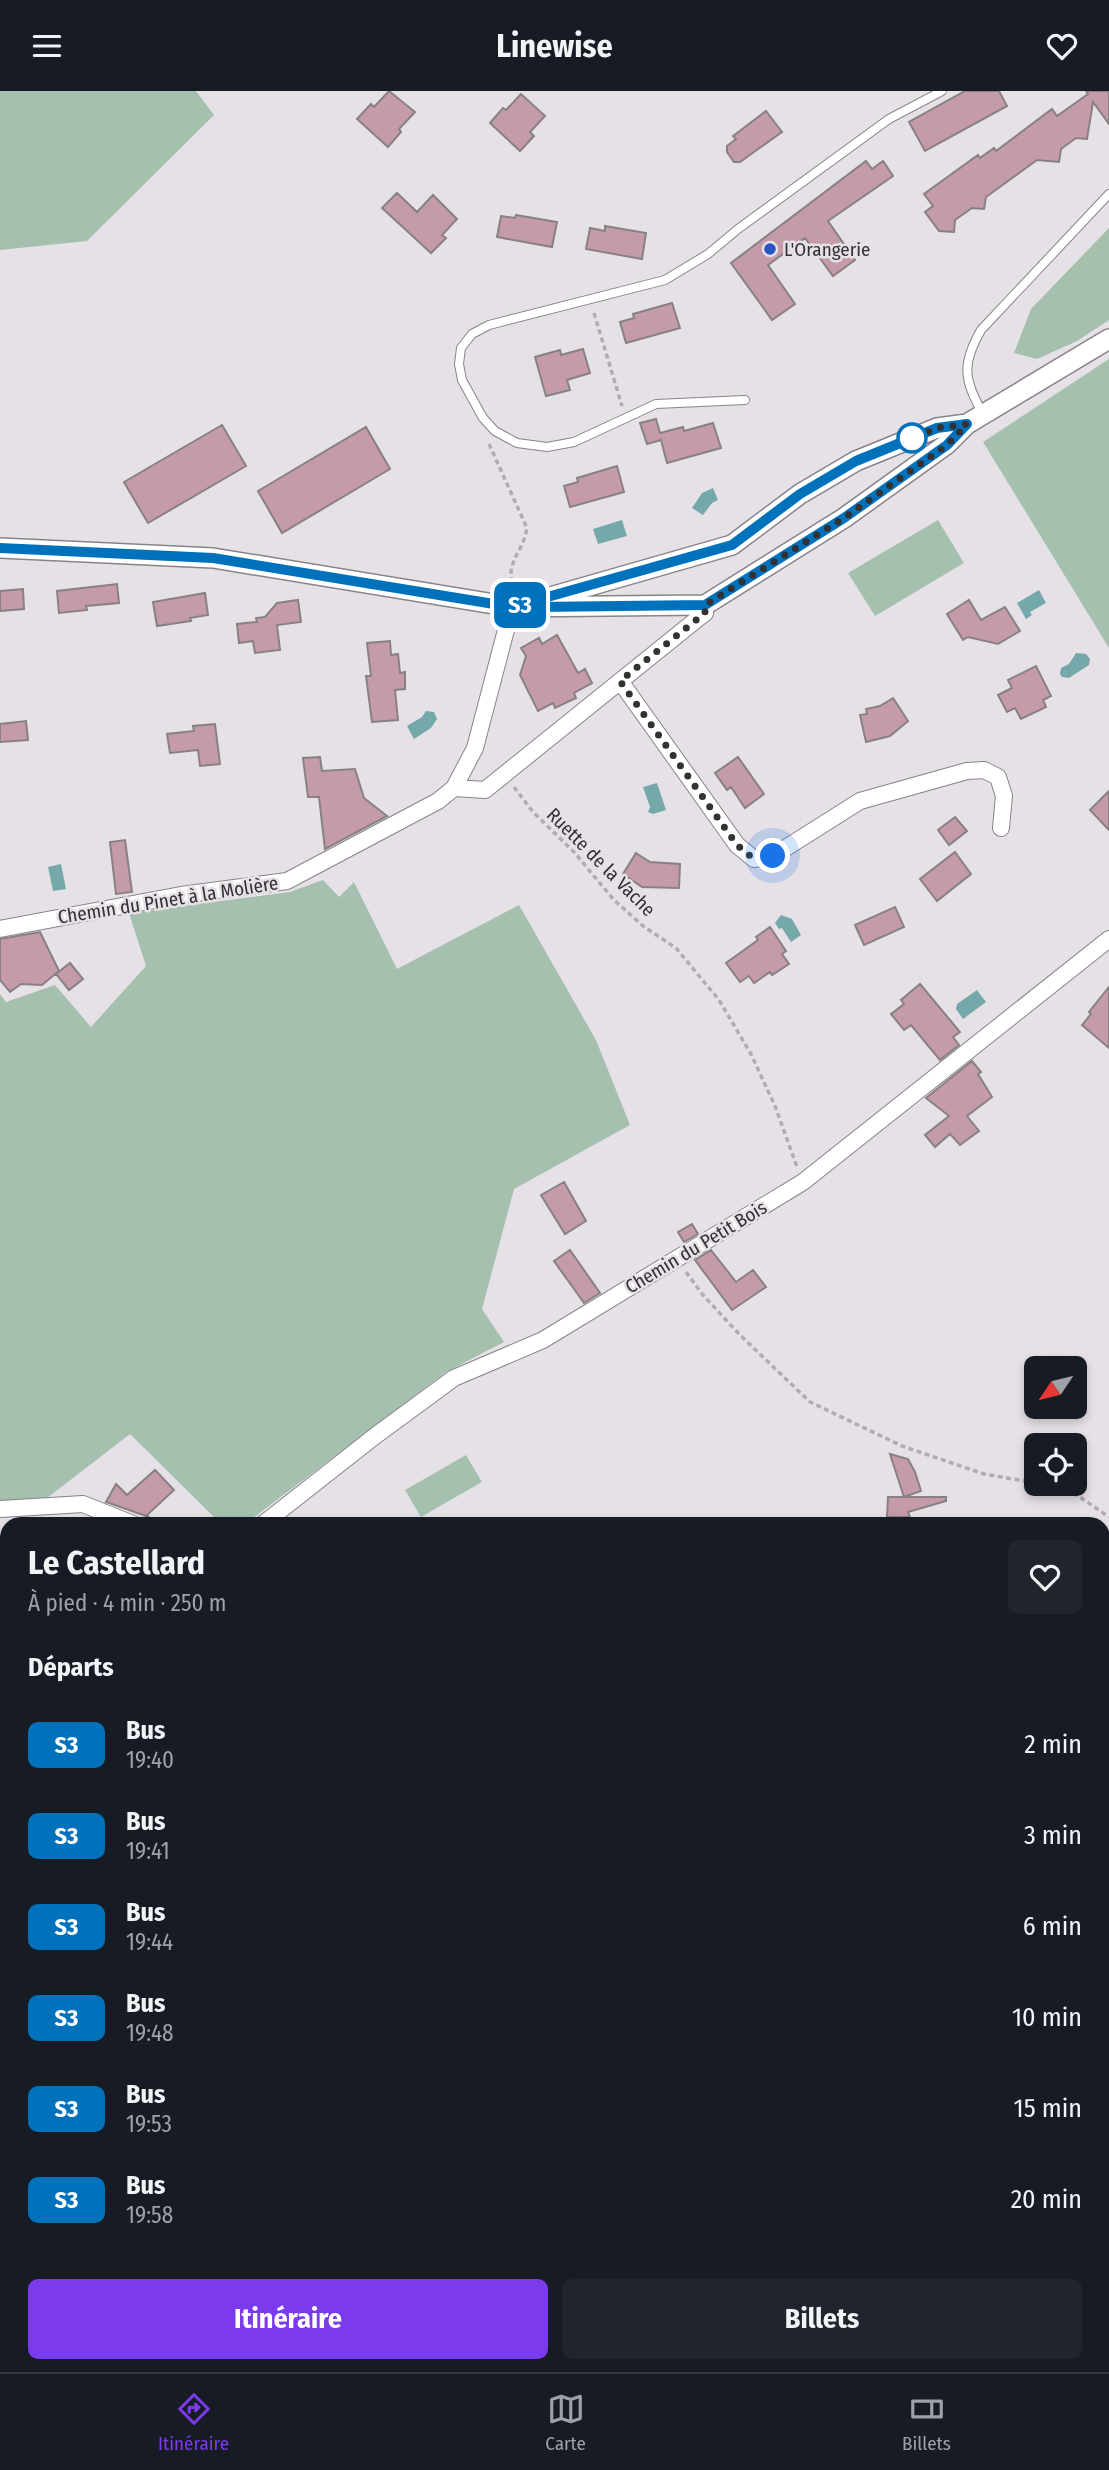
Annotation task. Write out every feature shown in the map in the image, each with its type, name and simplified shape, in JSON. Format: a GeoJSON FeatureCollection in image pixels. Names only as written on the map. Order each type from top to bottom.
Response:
{"type":"FeatureCollection","features":[{"type":"Feature","properties":{"kind":"street"},"geometry":{"type":"LineString","coordinates":[[0,548],[213,558],[515,600],[705,605],[844,518],[947,445],[975,419],[1109,339]]}},
{"type":"Feature","properties":{"kind":"street"},"geometry":{"type":"LineString","coordinates":[[515,600],[732,545],[800,494],[856,461],[937,428],[975,419]]}},
{"type":"Feature","properties":{"kind":"street"},"geometry":{"type":"LineString","coordinates":[[515,600],[475,748],[454,788],[485,790],[705,613],[705,605]]}},
{"type":"Feature","properties":{"kind":"street"},"geometry":{"type":"LineString","coordinates":[[620,681],[737,845],[754,859],[773,856],[860,801],[967,771],[984,770],[998,777],[1004,796],[1001,828]]}},
{"type":"Feature","properties":{"kind":"street","name":"Chemin du Pinet à la Molière"},"geometry":{"type":"LineString","coordinates":[[0,929],[181,895],[287,881],[438,801],[454,788]]}},
{"type":"Feature","properties":{"kind":"street","name":"Chemin du Petit Bois"},"geometry":{"type":"LineString","coordinates":[[272,1517],[454,1378],[544,1340],[803,1182],[1109,939]]}},
{"type":"Feature","properties":{"kind":"street"},"geometry":{"type":"LineString","coordinates":[[0,1509],[83,1504],[115,1517]]}},
{"type":"Feature","properties":{"kind":"lane"},"geometry":{"type":"LineString","coordinates":[[745,400],[656,404],[574,442],[547,447],[517,443],[495,432],[462,380],[459,364],[461,348],[472,334],[489,324],[665,280],[708,254],[738,229],[889,120],[942,91]]}},
{"type":"Feature","properties":{"kind":"lane"},"geometry":{"type":"LineString","coordinates":[[975,419],[967,370],[969,351],[981,330],[1109,194]]}},
{"type":"Feature","properties":{"kind":"path"},"geometry":{"type":"LineString","coordinates":[[590,300],[626,418]]}},
{"type":"Feature","properties":{"kind":"path"},"geometry":{"type":"LineString","coordinates":[[489,424],[483,432],[527,528],[525,540],[510,566],[515,600]]}},
{"type":"Feature","properties":{"kind":"path","name":"Ruette de la Vache"},"geometry":{"type":"LineString","coordinates":[[504,774],[533,812],[574,852],[614,900],[643,926],[676,948],[719,1000],[751,1054],[775,1106],[803,1182]]}},
{"type":"Feature","properties":{"kind":"path"},"geometry":{"type":"LineString","coordinates":[[676,1258],[703,1295],[739,1334],[810,1402],[902,1446],[984,1473],[1024,1481]]}},
{"type":"Feature","properties":{"kind":"path"},"geometry":{"type":"LineString","coordinates":[[1078,1496],[1109,1517]]}},
{"type":"Feature","properties":{"kind":"green space"},"geometry":{"type":"Polygon","coordinates":[[[0,91],[196,91],[214,115],[87,241],[0,250],[0,91]]]}},
{"type":"Feature","properties":{"kind":"green space"},"geometry":{"type":"Polygon","coordinates":[[[1109,228],[1109,320],[1077,341],[1037,359],[1014,353],[1031,309],[1109,228]]]}},
{"type":"Feature","properties":{"kind":"green space"},"geometry":{"type":"Polygon","coordinates":[[[1109,359],[1109,648],[983,442],[1109,359]]]}},
{"type":"Feature","properties":{"kind":"green space"},"geometry":{"type":"Polygon","coordinates":[[[938,520],[964,563],[875,616],[848,573],[938,520]]]}},
{"type":"Feature","properties":{"kind":"green space"},"geometry":{"type":"Polygon","coordinates":[[[323,880],[339,897],[354,882],[397,969],[519,905],[596,1040],[630,1125],[514,1189],[482,1309],[504,1342],[446,1372],[254,1517],[214,1517],[130,1434],[47,1498],[0,1502],[0,994],[6,1002],[55,985],[91,1027],[146,966],[129,913],[290,892],[323,880]]]}},
{"type":"Feature","properties":{"kind":"green space"},"geometry":{"type":"Polygon","coordinates":[[[466,1455],[482,1482],[421,1517],[405,1490],[466,1455]]]}},
{"type":"Feature","properties":{"kind":"water"},"geometry":{"type":"Polygon","coordinates":[[[713,488],[718,500],[712,503],[703,515],[692,508],[702,493],[713,488]]]}},
{"type":"Feature","properties":{"kind":"water"},"geometry":{"type":"Polygon","coordinates":[[[622,520],[627,536],[598,544],[593,529],[622,520]]]}},
{"type":"Feature","properties":{"kind":"water"},"geometry":{"type":"Polygon","coordinates":[[[1039,590],[1046,603],[1030,612],[1032,615],[1026,619],[1017,603],[1039,590]]]}},
{"type":"Feature","properties":{"kind":"water"},"geometry":{"type":"Polygon","coordinates":[[[1076,653],[1086,654],[1090,659],[1089,665],[1069,678],[1062,677],[1061,668],[1069,664],[1076,653]]]}},
{"type":"Feature","properties":{"kind":"water"},"geometry":{"type":"Polygon","coordinates":[[[426,711],[434,712],[437,719],[431,728],[414,739],[407,726],[422,717],[426,711]]]}},
{"type":"Feature","properties":{"kind":"water"},"geometry":{"type":"Polygon","coordinates":[[[657,783],[666,810],[653,814],[648,812],[650,807],[643,787],[657,783]]]}},
{"type":"Feature","properties":{"kind":"water"},"geometry":{"type":"Polygon","coordinates":[[[61,864],[66,889],[53,891],[48,867],[61,864]]]}},
{"type":"Feature","properties":{"kind":"water"},"geometry":{"type":"Polygon","coordinates":[[[781,915],[792,919],[801,935],[791,942],[782,928],[779,929],[775,923],[781,915]]]}},
{"type":"Feature","properties":{"kind":"water"},"geometry":{"type":"Polygon","coordinates":[[[977,990],[986,1002],[963,1019],[956,1009],[957,1004],[977,990]]]}},
{"type":"Feature","properties":{"kind":"building"},"geometry":{"type":"Polygon","coordinates":[[[389,91],[415,112],[399,129],[401,132],[388,147],[357,119],[371,104],[374,107],[389,91]]]}},
{"type":"Feature","properties":{"kind":"building"},"geometry":{"type":"Polygon","coordinates":[[[965,91],[999,91],[1007,106],[925,151],[909,122],[965,91]]]}},
{"type":"Feature","properties":{"kind":"building"},"geometry":{"type":"Polygon","coordinates":[[[1086,91],[1109,91],[1109,124],[1093,102],[1087,139],[1076,138],[1061,149],[1059,162],[1037,160],[986,197],[984,209],[972,208],[955,220],[954,232],[939,231],[925,212],[933,206],[924,194],[978,155],[980,158],[994,148],[996,151],[1052,109],[1057,116],[1088,94],[1086,91]]]}},
{"type":"Feature","properties":{"kind":"building"},"geometry":{"type":"Polygon","coordinates":[[[521,94],[545,116],[530,132],[534,136],[520,151],[490,123],[521,94]]]}},
{"type":"Feature","properties":{"kind":"building"},"geometry":{"type":"Polygon","coordinates":[[[766,111],[782,132],[740,162],[734,162],[727,152],[727,146],[736,139],[733,136],[766,111]]]}},
{"type":"Feature","properties":{"kind":"building","name":"L'Orangerie"},"geometry":{"type":"Polygon","coordinates":[[[866,161],[872,169],[883,161],[893,176],[828,221],[855,260],[833,276],[805,238],[768,265],[795,304],[772,320],[731,263],[866,161]]]}},
{"type":"Feature","properties":{"kind":"building"},"geometry":{"type":"Polygon","coordinates":[[[397,193],[417,212],[433,195],[457,219],[442,235],[446,238],[431,253],[382,208],[397,193]]]}},
{"type":"Feature","properties":{"kind":"building"},"geometry":{"type":"Polygon","coordinates":[[[516,215],[557,222],[552,247],[497,237],[501,216],[515,218],[516,215]]]}},
{"type":"Feature","properties":{"kind":"building"},"geometry":{"type":"Polygon","coordinates":[[[605,226],[646,233],[642,259],[586,249],[590,228],[605,231],[605,226]]]}},
{"type":"Feature","properties":{"kind":"building"},"geometry":{"type":"Polygon","coordinates":[[[672,303],[680,328],[626,343],[620,322],[634,318],[633,314],[672,303]]]}},
{"type":"Feature","properties":{"kind":"building"},"geometry":{"type":"Polygon","coordinates":[[[583,349],[590,373],[567,380],[570,390],[546,396],[535,357],[560,350],[561,355],[583,349]]]}},
{"type":"Feature","properties":{"kind":"building"},"geometry":{"type":"Polygon","coordinates":[[[656,419],[660,433],[683,427],[684,431],[713,423],[721,448],[667,463],[661,440],[647,444],[640,423],[656,419]]]}},
{"type":"Feature","properties":{"kind":"building"},"geometry":{"type":"Polygon","coordinates":[[[222,425],[246,466],[148,523],[124,482],[222,425]]]}},
{"type":"Feature","properties":{"kind":"building"},"geometry":{"type":"Polygon","coordinates":[[[366,427],[390,469],[282,533],[258,491],[366,427]]]}},
{"type":"Feature","properties":{"kind":"building"},"geometry":{"type":"Polygon","coordinates":[[[617,466],[624,492],[570,507],[564,486],[578,482],[577,478],[617,466]]]}},
{"type":"Feature","properties":{"kind":"building"},"geometry":{"type":"Polygon","coordinates":[[[117,584],[119,603],[86,606],[87,610],[59,613],[57,591],[117,584]]]}},
{"type":"Feature","properties":{"kind":"building"},"geometry":{"type":"Polygon","coordinates":[[[23,589],[24,609],[0,611],[0,591],[23,589]]]}},
{"type":"Feature","properties":{"kind":"building"},"geometry":{"type":"Polygon","coordinates":[[[205,593],[208,615],[190,618],[191,621],[157,626],[153,602],[205,593]]]}},
{"type":"Feature","properties":{"kind":"building"},"geometry":{"type":"Polygon","coordinates":[[[298,600],[301,622],[277,625],[280,650],[255,653],[253,641],[239,643],[237,624],[257,622],[256,618],[265,617],[277,603],[298,600]]]}},
{"type":"Feature","properties":{"kind":"building"},"geometry":{"type":"Polygon","coordinates":[[[969,600],[981,620],[1005,607],[1020,631],[998,644],[968,637],[963,640],[947,614],[969,600]]]}},
{"type":"Feature","properties":{"kind":"building"},"geometry":{"type":"Polygon","coordinates":[[[557,635],[578,673],[585,669],[592,683],[574,693],[576,698],[555,708],[553,703],[538,711],[520,675],[526,656],[521,648],[539,638],[542,644],[557,635]]]}},
{"type":"Feature","properties":{"kind":"building"},"geometry":{"type":"Polygon","coordinates":[[[390,641],[391,655],[398,654],[400,673],[405,672],[405,689],[395,690],[398,720],[372,722],[366,676],[371,676],[367,643],[390,641]]]}},
{"type":"Feature","properties":{"kind":"building"},"geometry":{"type":"Polygon","coordinates":[[[1036,666],[1051,696],[1043,700],[1046,707],[1021,719],[1015,708],[1007,712],[998,695],[1012,688],[1008,680],[1036,666]]]}},
{"type":"Feature","properties":{"kind":"building"},"geometry":{"type":"Polygon","coordinates":[[[893,698],[908,721],[890,736],[866,742],[860,715],[867,714],[866,709],[880,706],[893,698]]]}},
{"type":"Feature","properties":{"kind":"building"},"geometry":{"type":"Polygon","coordinates":[[[26,721],[28,740],[0,742],[0,724],[26,721]]]}},
{"type":"Feature","properties":{"kind":"building"},"geometry":{"type":"Polygon","coordinates":[[[215,724],[220,764],[200,766],[198,750],[170,753],[167,734],[194,731],[193,726],[215,724]]]}},
{"type":"Feature","properties":{"kind":"building"},"geometry":{"type":"Polygon","coordinates":[[[320,757],[322,771],[355,769],[364,798],[387,816],[325,849],[319,797],[308,797],[303,758],[320,757]]]}},
{"type":"Feature","properties":{"kind":"building"},"geometry":{"type":"Polygon","coordinates":[[[738,757],[764,794],[745,808],[731,787],[727,790],[715,773],[738,757]]]}},
{"type":"Feature","properties":{"kind":"building"},"geometry":{"type":"Polygon","coordinates":[[[1109,791],[1109,830],[1090,810],[1109,791]]]}},
{"type":"Feature","properties":{"kind":"building"},"geometry":{"type":"Polygon","coordinates":[[[955,817],[967,831],[949,845],[938,830],[955,817]]]}},
{"type":"Feature","properties":{"kind":"building"},"geometry":{"type":"Polygon","coordinates":[[[125,840],[132,892],[116,894],[110,842],[125,840]]]}},
{"type":"Feature","properties":{"kind":"building"},"geometry":{"type":"Polygon","coordinates":[[[955,852],[971,874],[937,901],[920,879],[955,852]]]}},
{"type":"Feature","properties":{"kind":"building"},"geometry":{"type":"Polygon","coordinates":[[[636,853],[650,862],[680,864],[679,888],[642,887],[623,874],[636,853]]]}},
{"type":"Feature","properties":{"kind":"building"},"geometry":{"type":"Polygon","coordinates":[[[895,907],[904,927],[864,945],[855,925],[895,907]]]}},
{"type":"Feature","properties":{"kind":"building"},"geometry":{"type":"Polygon","coordinates":[[[770,927],[786,951],[782,954],[789,964],[754,983],[749,976],[740,982],[726,963],[758,940],[756,937],[770,927]]]}},
{"type":"Feature","properties":{"kind":"building"},"geometry":{"type":"Polygon","coordinates":[[[40,932],[59,971],[42,985],[21,984],[10,992],[0,980],[0,939],[40,932]]]}},
{"type":"Feature","properties":{"kind":"building"},"geometry":{"type":"Polygon","coordinates":[[[70,963],[83,979],[69,990],[56,974],[70,963]]]}},
{"type":"Feature","properties":{"kind":"building"},"geometry":{"type":"Polygon","coordinates":[[[920,984],[960,1032],[953,1037],[959,1045],[940,1060],[911,1025],[904,1030],[891,1014],[904,1004],[901,1000],[920,984]]]}},
{"type":"Feature","properties":{"kind":"building"},"geometry":{"type":"Polygon","coordinates":[[[1109,987],[1109,1048],[1082,1025],[1109,987]]]}},
{"type":"Feature","properties":{"kind":"building"},"geometry":{"type":"Polygon","coordinates":[[[972,1061],[981,1072],[978,1074],[992,1097],[967,1116],[979,1131],[960,1145],[950,1134],[935,1147],[925,1135],[949,1116],[926,1098],[972,1061]]]}},
{"type":"Feature","properties":{"kind":"building"},"geometry":{"type":"Polygon","coordinates":[[[564,1182],[586,1221],[565,1234],[541,1195],[564,1182]]]}},
{"type":"Feature","properties":{"kind":"building"},"geometry":{"type":"Polygon","coordinates":[[[692,1224],[698,1234],[684,1242],[678,1232],[692,1224]]]}},
{"type":"Feature","properties":{"kind":"building"},"geometry":{"type":"Polygon","coordinates":[[[570,1250],[600,1293],[584,1303],[554,1261],[570,1250]]]}},
{"type":"Feature","properties":{"kind":"building"},"geometry":{"type":"Polygon","coordinates":[[[711,1250],[736,1282],[753,1270],[766,1287],[732,1310],[695,1260],[711,1250]]]}},
{"type":"Feature","properties":{"kind":"building"},"geometry":{"type":"Polygon","coordinates":[[[890,1454],[908,1459],[921,1491],[904,1497],[890,1454]]]}},
{"type":"Feature","properties":{"kind":"building"},"geometry":{"type":"Polygon","coordinates":[[[155,1470],[174,1490],[147,1515],[149,1517],[106,1502],[116,1484],[127,1495],[155,1470]]]}},
{"type":"Feature","properties":{"kind":"building"},"geometry":{"type":"Polygon","coordinates":[[[888,1497],[946,1497],[946,1501],[908,1512],[910,1517],[887,1517],[888,1497]]]}},
{"type":"Feature","properties":{"kind":"bus line","name":"S3"},"geometry":{"type":"LineString","coordinates":[[0,548],[213,558],[512,607],[732,545],[800,494],[856,461],[937,428],[967,424],[947,445],[844,518],[705,605],[536,607]]}},
{"type":"Feature","properties":{"kind":"place","name":"L'Orangerie"},"geometry":{"type":"Point","coordinates":[770,249]}},
{"type":"Feature","properties":{"kind":"route"},"geometry":{"type":"LineString","coordinates":[[773,856],[754,859],[737,845],[620,681],[705,613],[705,605],[844,518],[947,445],[967,424],[937,428],[912,438]]}}]}
